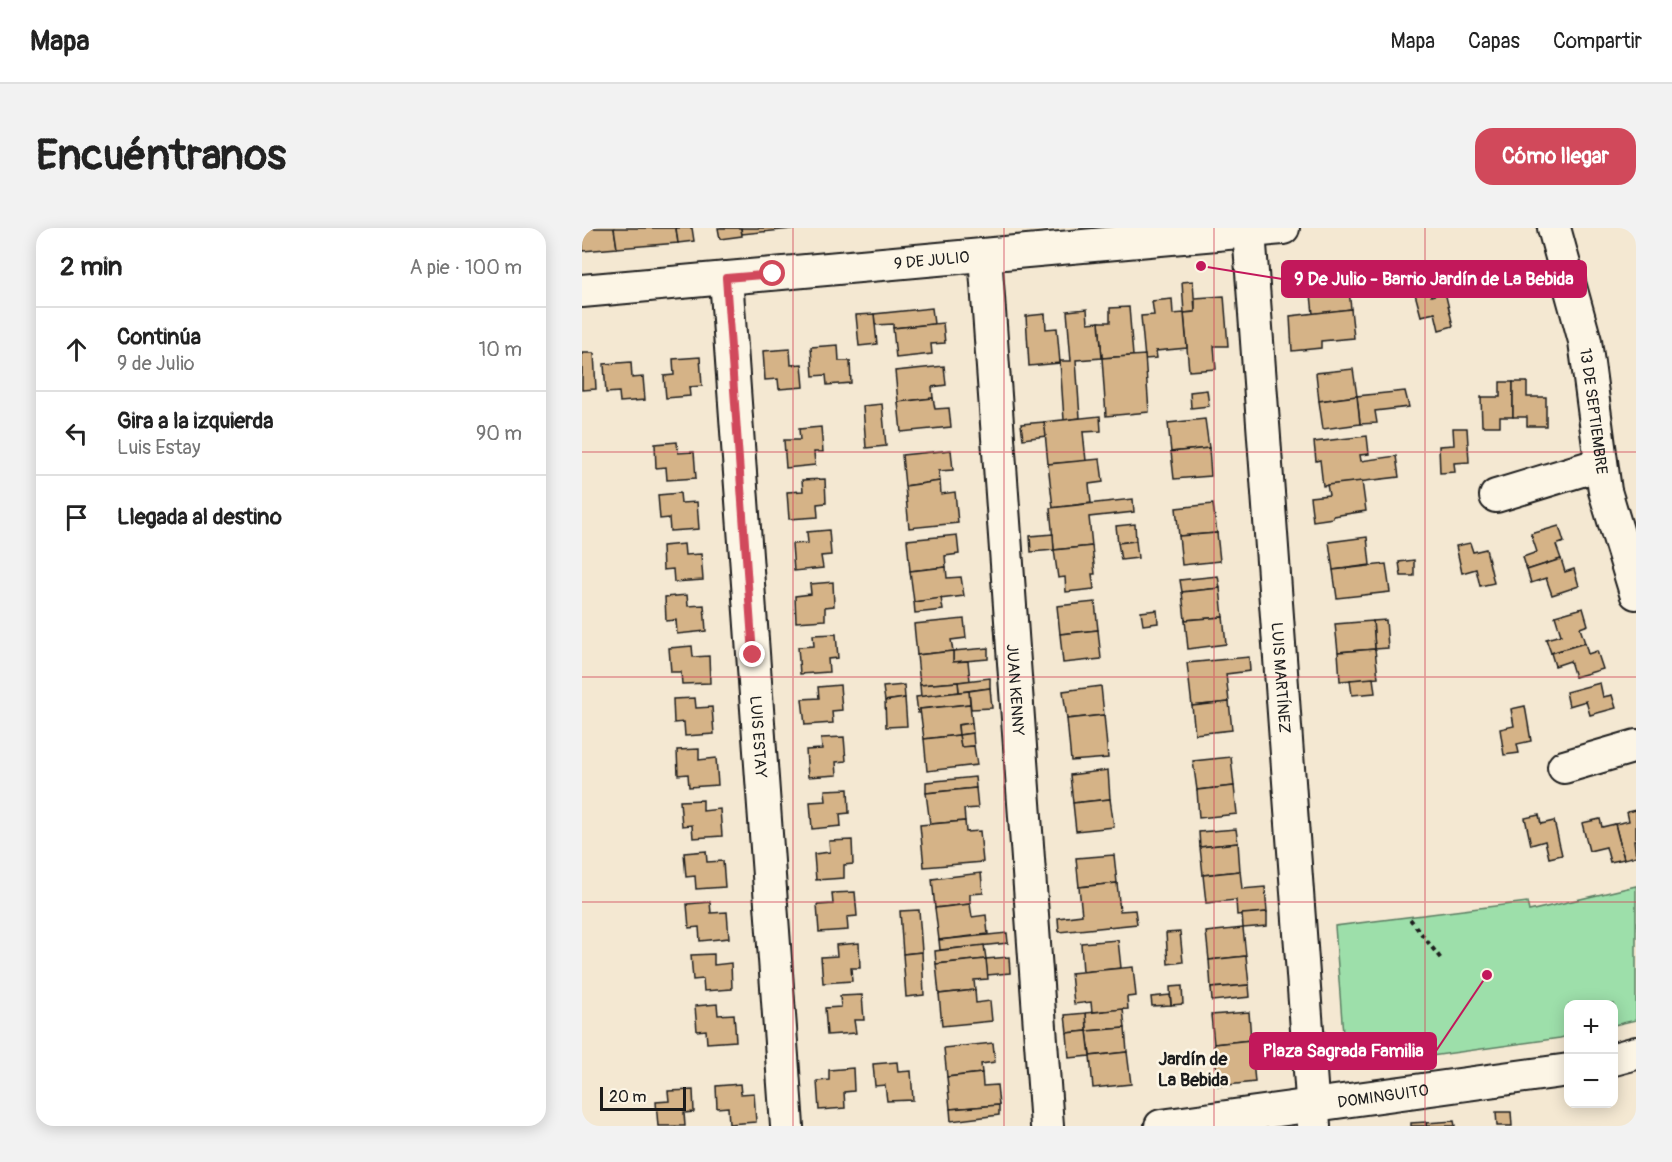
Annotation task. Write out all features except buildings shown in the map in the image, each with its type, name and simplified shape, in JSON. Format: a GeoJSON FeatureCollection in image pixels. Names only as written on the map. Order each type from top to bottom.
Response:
{"type":"FeatureCollection","features":[{"type":"Feature","properties":{"kind":"street","name":"9 DE JULIO"},"geometry":{"type":"LineString","coordinates":[[582,291],[1283,228]]}},
{"type":"Feature","properties":{"kind":"street","name":"13 DE SEPTIEMBRE"},"geometry":{"type":"LineString","coordinates":[[1554,228],[1586,341],[1605,491],[1636,593]]}},
{"type":"Feature","properties":{"kind":"street","name":"LUIS MARTÍNEZ"},"geometry":{"type":"LineString","coordinates":[[1249,231],[1313,1115]]}},
{"type":"Feature","properties":{"kind":"street","name":"JUAN KENNY"},"geometry":{"type":"LineString","coordinates":[[985,255],[1047,1126]]}},
{"type":"Feature","properties":{"kind":"street","name":"LUIS ESTAY"},"geometry":{"type":"LineString","coordinates":[[726,278],[788,1126]]}},
{"type":"Feature","properties":{"kind":"street"},"geometry":{"type":"LineString","coordinates":[[1496,496],[1601,464]]}},
{"type":"Feature","properties":{"kind":"street"},"geometry":{"type":"LineString","coordinates":[[1564,767],[1636,746]]}},
{"type":"Feature","properties":{"kind":"street"},"geometry":{"type":"LineString","coordinates":[[1618,1058],[1636,1053]]}},
{"type":"Feature","properties":{"kind":"street","name":"DOMINGUITO"},"geometry":{"type":"LineString","coordinates":[[1161,1126],[1264,1113],[1313,1115],[1564,1071]]}},
{"type":"Feature","properties":{"kind":"path"},"geometry":{"type":"LineString","coordinates":[[1410,919],[1440,959]]}},
{"type":"Feature","properties":{"kind":"green space"},"geometry":{"type":"Polygon","coordinates":[[[1636,886],[1636,1020],[1618,1024],[1618,1000],[1564,1000],[1564,1037],[1560,1038],[1367,1065],[1344,1048],[1335,926],[1527,902],[1529,911],[1636,886]]]}},
{"type":"Feature","properties":{"kind":"place","name":"9 De Julio - Barrio Jardín de La Bebida"},"geometry":{"type":"Point","coordinates":[1201,266]}},
{"type":"Feature","properties":{"kind":"place","name":"Plaza Sagrada Familia"},"geometry":{"type":"Point","coordinates":[1487,975]}},
{"type":"Feature","properties":{"kind":"district","name":"Jardín de La Bebida"},"geometry":{"type":"Point","coordinates":[1193,1069]}},
{"type":"Feature","properties":{"kind":"route"},"geometry":{"type":"LineString","coordinates":[[753,655],[726,278],[773,274]]}}]}
